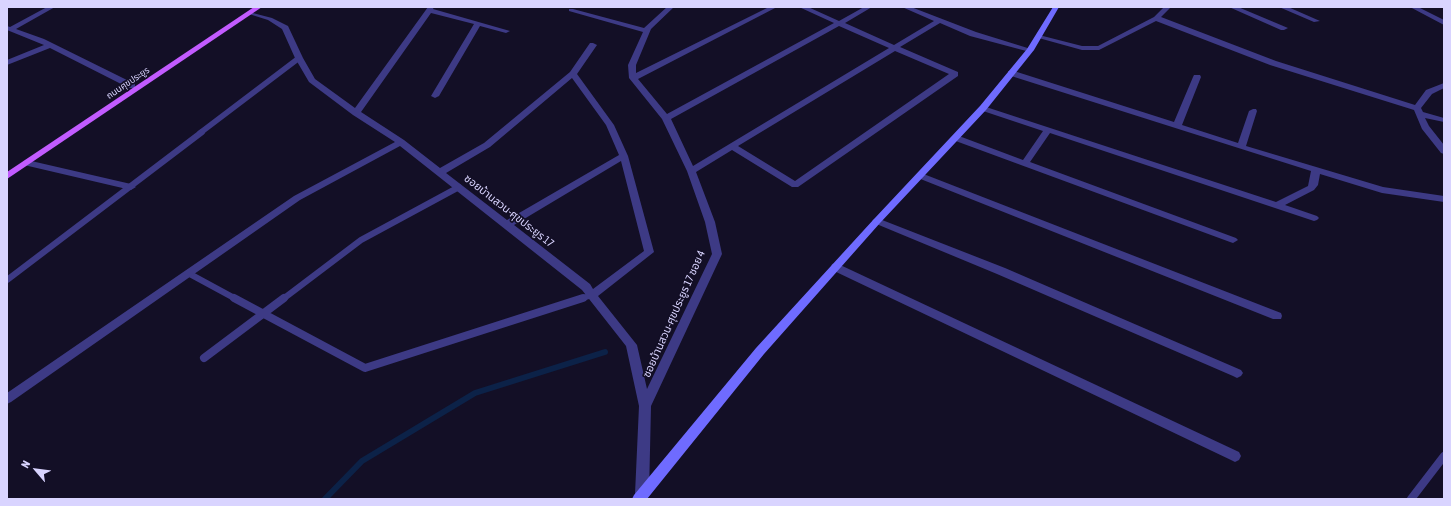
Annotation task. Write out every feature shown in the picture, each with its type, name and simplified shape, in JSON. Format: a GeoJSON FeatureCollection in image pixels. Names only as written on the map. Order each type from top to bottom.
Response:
{"type":"FeatureCollection","features":[{"type":"Feature","properties":{"kind":"main road","name":"ถนนศุขประยูร"},"geometry":{"type":"LineString","coordinates":[[7,170],[132,86],[250,10],[259,7]]}},
{"type":"Feature","properties":{"kind":"main road","name":"ถนนศุขประยูร"},"geometry":{"type":"LineString","coordinates":[[7,176],[250,10]]}},
{"type":"Feature","properties":{"kind":"street"},"geometry":{"type":"LineString","coordinates":[[9,28],[52,7]]}},
{"type":"Feature","properties":{"kind":"street"},"geometry":{"type":"LineString","coordinates":[[576,7],[572,10],[647,31]]}},
{"type":"Feature","properties":{"kind":"street"},"geometry":{"type":"LineString","coordinates":[[671,7],[648,28],[632,64],[634,78],[774,7]]}},
{"type":"Feature","properties":{"kind":"street"},"geometry":{"type":"LineString","coordinates":[[732,146],[795,185],[955,74],[802,7]]}},
{"type":"Feature","properties":{"kind":"street"},"geometry":{"type":"LineString","coordinates":[[666,118],[869,7]]}},
{"type":"Feature","properties":{"kind":"street"},"geometry":{"type":"LineString","coordinates":[[905,7],[972,34],[1030,50]]}},
{"type":"Feature","properties":{"kind":"street"},"geometry":{"type":"LineString","coordinates":[[640,497],[760,351],[877,221],[921,176],[983,108],[1030,50],[1056,7]]}},
{"type":"Feature","properties":{"kind":"street"},"geometry":{"type":"LineString","coordinates":[[1039,37],[1082,48],[1099,48],[1156,18],[1168,7]]}},
{"type":"Feature","properties":{"kind":"street"},"geometry":{"type":"LineString","coordinates":[[1232,7],[1284,28]]}},
{"type":"Feature","properties":{"kind":"street"},"geometry":{"type":"LineString","coordinates":[[1282,7],[1316,21]]}},
{"type":"Feature","properties":{"kind":"street"},"geometry":{"type":"LineString","coordinates":[[1413,7],[1444,23]]}},
{"type":"Feature","properties":{"kind":"street"},"geometry":{"type":"LineString","coordinates":[[356,113],[430,9],[506,31]]}},
{"type":"Feature","properties":{"kind":"street","name":"ซอยบ้านสวน-ศุขประยูร 17"},"geometry":{"type":"LineString","coordinates":[[250,10],[270,18],[285,28],[299,58],[312,80],[356,113],[401,142],[586,287],[631,345],[645,406],[640,497]]}},
{"type":"Feature","properties":{"kind":"street"},"geometry":{"type":"LineString","coordinates":[[1156,18],[1273,63],[1444,120]]}},
{"type":"Feature","properties":{"kind":"street"},"geometry":{"type":"LineString","coordinates":[[691,171],[939,21]]}},
{"type":"Feature","properties":{"kind":"street"},"geometry":{"type":"LineString","coordinates":[[435,96],[478,23]]}},
{"type":"Feature","properties":{"kind":"street"},"geometry":{"type":"LineString","coordinates":[[9,28],[41,41],[132,86]]}},
{"type":"Feature","properties":{"kind":"street"},"geometry":{"type":"LineString","coordinates":[[440,172],[487,146],[573,74],[593,45]]}},
{"type":"Feature","properties":{"kind":"street"},"geometry":{"type":"LineString","coordinates":[[7,63],[49,46]]}},
{"type":"Feature","properties":{"kind":"street"},"geometry":{"type":"LineString","coordinates":[[1012,73],[1241,147],[1382,190],[1444,199]]}},
{"type":"Feature","properties":{"kind":"street"},"geometry":{"type":"LineString","coordinates":[[573,74],[610,125],[624,156],[649,252],[592,295]]}},
{"type":"Feature","properties":{"kind":"street"},"geometry":{"type":"LineString","coordinates":[[1177,126],[1197,77]]}},
{"type":"Feature","properties":{"kind":"street","name":"ซอยบ้านสวน-ศุขประยูร 17 ซอย 4"},"geometry":{"type":"LineString","coordinates":[[634,78],[666,118],[691,171],[710,222],[717,254],[645,406]]}},
{"type":"Feature","properties":{"kind":"street"},"geometry":{"type":"LineString","coordinates":[[1444,85],[1429,92],[1419,111],[1425,127],[1444,151]]}},
{"type":"Feature","properties":{"kind":"street"},"geometry":{"type":"LineString","coordinates":[[983,108],[1314,218]]}},
{"type":"Feature","properties":{"kind":"street"},"geometry":{"type":"LineString","coordinates":[[1241,147],[1253,111]]}},
{"type":"Feature","properties":{"kind":"street"},"geometry":{"type":"LineString","coordinates":[[1025,163],[1048,129]]}},
{"type":"Feature","properties":{"kind":"street"},"geometry":{"type":"LineString","coordinates":[[956,138],[1234,240]]}},
{"type":"Feature","properties":{"kind":"street"},"geometry":{"type":"LineString","coordinates":[[7,399],[297,198],[401,142]]}},
{"type":"Feature","properties":{"kind":"street"},"geometry":{"type":"LineString","coordinates":[[506,225],[624,156]]}},
{"type":"Feature","properties":{"kind":"street"},"geometry":{"type":"LineString","coordinates":[[27,163],[131,187]]}},
{"type":"Feature","properties":{"kind":"street"},"geometry":{"type":"LineString","coordinates":[[1275,206],[1311,188],[1316,170]]}},
{"type":"Feature","properties":{"kind":"street"},"geometry":{"type":"LineString","coordinates":[[921,176],[1277,316]]}},
{"type":"Feature","properties":{"kind":"street"},"geometry":{"type":"LineString","coordinates":[[877,221],[1001,271],[1237,373]]}},
{"type":"Feature","properties":{"kind":"street"},"geometry":{"type":"LineString","coordinates":[[836,267],[1235,456]]}},
{"type":"Feature","properties":{"kind":"lane"},"geometry":{"type":"LineString","coordinates":[[7,280],[299,58]]}},
{"type":"Feature","properties":{"kind":"lane"},"geometry":{"type":"LineString","coordinates":[[204,358],[361,240],[459,187]]}},
{"type":"Feature","properties":{"kind":"lane"},"geometry":{"type":"LineString","coordinates":[[188,273],[364,368],[592,295]]}},
{"type":"Feature","properties":{"kind":"lane"},"geometry":{"type":"LineString","coordinates":[[1411,499],[1444,456]]}},
{"type":"Feature","properties":{"kind":"waterway"},"geometry":{"type":"LineString","coordinates":[[325,499],[362,461],[475,393],[605,352]]}}]}
